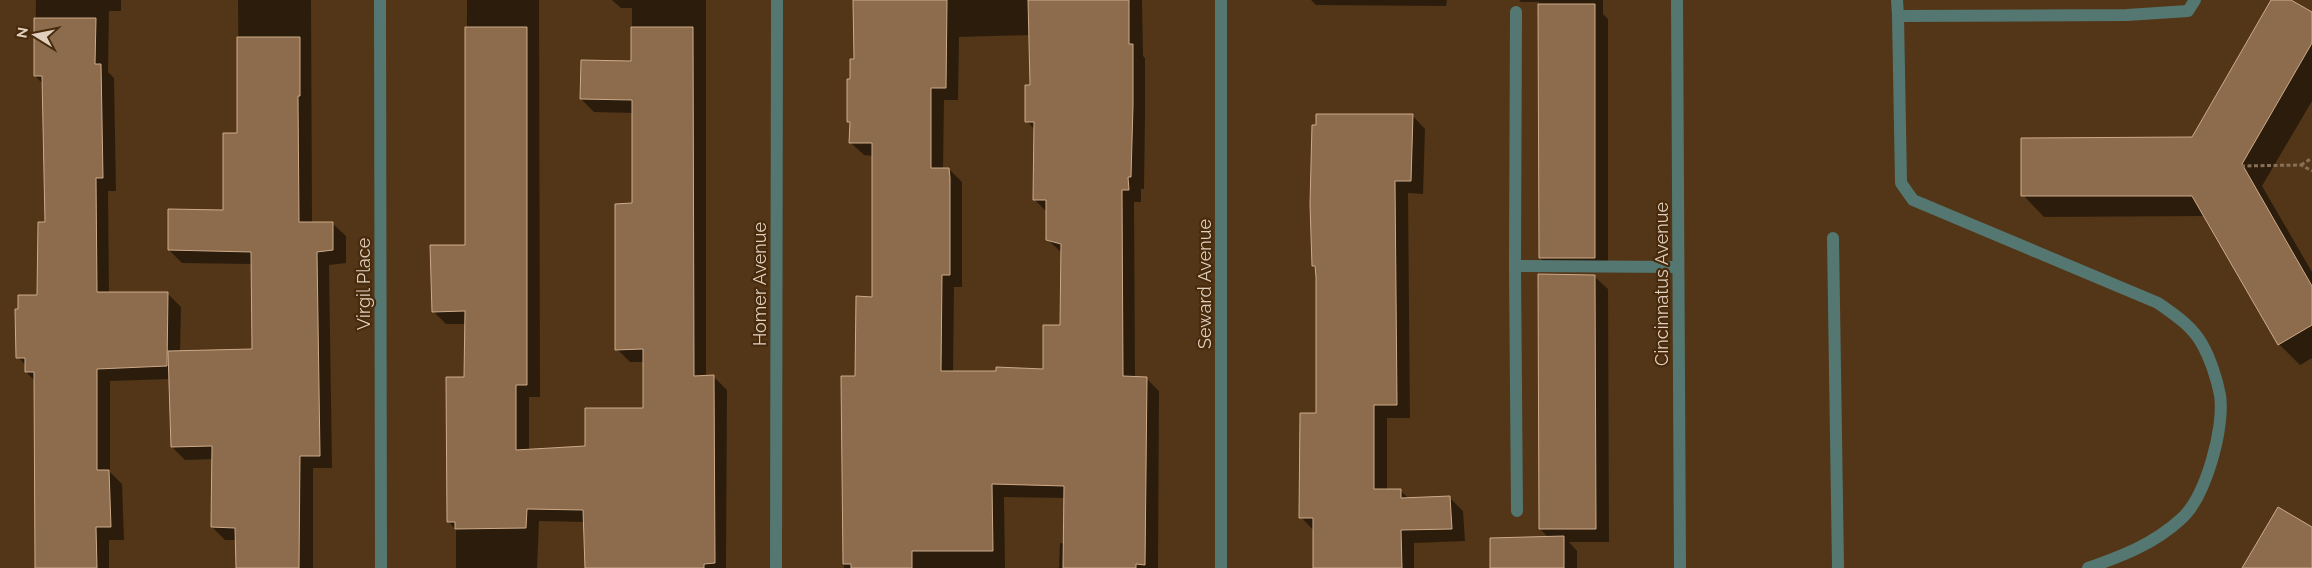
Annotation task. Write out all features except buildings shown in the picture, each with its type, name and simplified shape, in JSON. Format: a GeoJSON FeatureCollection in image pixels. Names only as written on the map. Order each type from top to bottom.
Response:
{"type":"FeatureCollection","features":[{"type":"Feature","properties":{"kind":"street","name":"Virgil Place"},"geometry":{"type":"LineString","coordinates":[[380,0],[381,568]]}},
{"type":"Feature","properties":{"kind":"street","name":"Homer Avenue"},"geometry":{"type":"LineString","coordinates":[[776,568],[777,0]]}},
{"type":"Feature","properties":{"kind":"street","name":"Seward Avenue"},"geometry":{"type":"LineString","coordinates":[[1221,0],[1222,568]]}},
{"type":"Feature","properties":{"kind":"street","name":"Cincinnatus Avenue"},"geometry":{"type":"LineString","coordinates":[[1677,0],[1680,568]]}},
{"type":"Feature","properties":{"kind":"street"},"geometry":{"type":"LineString","coordinates":[[1897,0],[1901,183],[1913,200],[2158,303],[2185,322],[2202,344],[2211,366],[2220,395],[2219,424],[2215,454],[2202,487],[2183,518],[2147,545],[2088,568]]}},
{"type":"Feature","properties":{"kind":"street"},"geometry":{"type":"LineString","coordinates":[[1898,16],[2128,15],[2188,11],[2195,0]]}},
{"type":"Feature","properties":{"kind":"street"},"geometry":{"type":"LineString","coordinates":[[1516,12],[1515,266],[1517,511]]}},
{"type":"Feature","properties":{"kind":"street"},"geometry":{"type":"LineString","coordinates":[[1832,238],[1838,568]]}},
{"type":"Feature","properties":{"kind":"street"},"geometry":{"type":"LineString","coordinates":[[1515,266],[1678,267]]}},
{"type":"Feature","properties":{"kind":"path"},"geometry":{"type":"LineString","coordinates":[[2301,165],[2312,158]]}},
{"type":"Feature","properties":{"kind":"path"},"geometry":{"type":"LineString","coordinates":[[2241,166],[2301,165],[2312,171]]}}]}
